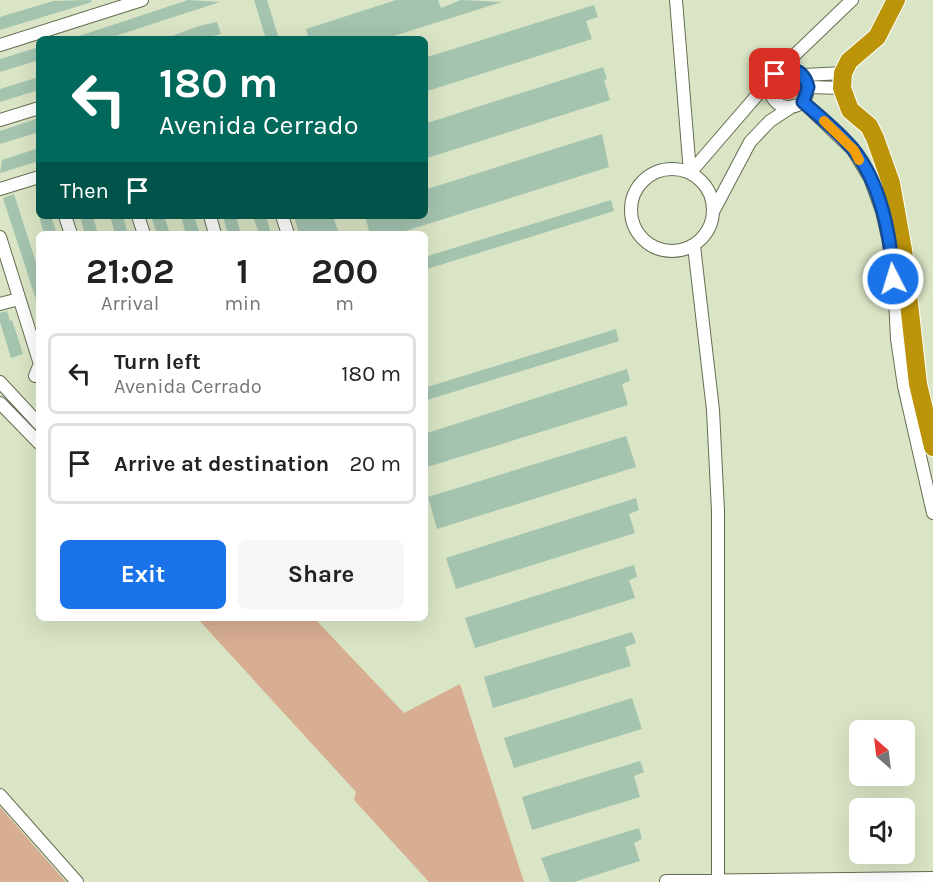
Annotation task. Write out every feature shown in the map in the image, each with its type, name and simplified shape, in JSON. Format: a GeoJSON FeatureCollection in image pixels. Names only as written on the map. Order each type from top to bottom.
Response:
{"type":"FeatureCollection","features":[{"type":"Feature","properties":{"kind":"highway"},"geometry":{"type":"LineString","coordinates":[[896,0],[877,37],[849,61],[843,81],[850,111],[869,126],[891,183],[903,250],[918,384],[933,447]]}},
{"type":"Feature","properties":{"kind":"street"},"geometry":{"type":"LineString","coordinates":[[0,45],[142,0]]}},
{"type":"Feature","properties":{"kind":"street"},"geometry":{"type":"LineString","coordinates":[[676,0],[690,173]]}},
{"type":"Feature","properties":{"kind":"street"},"geometry":{"type":"LineString","coordinates":[[690,173],[773,77],[852,0]]}},
{"type":"Feature","properties":{"kind":"street"},"geometry":{"type":"LineString","coordinates":[[714,210],[705,184],[681,169],[667,169],[647,177],[634,192],[630,205],[635,230],[654,248],[666,252],[680,251],[694,246],[704,237],[711,224],[714,210],[750,142],[770,121],[798,104],[804,78],[795,63],[801,49]]}},
{"type":"Feature","properties":{"kind":"street"},"geometry":{"type":"LineString","coordinates":[[843,81],[804,78],[786,69],[773,77],[770,92],[781,105],[798,104],[854,150],[870,178],[882,212],[892,260],[897,339],[904,386],[933,513]]}},
{"type":"Feature","properties":{"kind":"street"},"geometry":{"type":"LineString","coordinates":[[0,120],[36,109]]}},
{"type":"Feature","properties":{"kind":"street"},"geometry":{"type":"LineString","coordinates":[[0,189],[36,178]]}},
{"type":"Feature","properties":{"kind":"street"},"geometry":{"type":"LineString","coordinates":[[0,237],[36,351]]}},
{"type":"Feature","properties":{"kind":"street"},"geometry":{"type":"LineString","coordinates":[[694,246],[713,410],[718,511],[718,880]]}},
{"type":"Feature","properties":{"kind":"street"},"geometry":{"type":"LineString","coordinates":[[0,304],[20,298]]}},
{"type":"Feature","properties":{"kind":"street"},"geometry":{"type":"LineString","coordinates":[[0,382],[36,421]]}},
{"type":"Feature","properties":{"kind":"street"},"geometry":{"type":"LineString","coordinates":[[0,403],[36,440]]}},
{"type":"Feature","properties":{"kind":"street"},"geometry":{"type":"LineString","coordinates":[[0,795],[77,882]]}},
{"type":"Feature","properties":{"kind":"street"},"geometry":{"type":"LineString","coordinates":[[666,881],[933,878]]}},
{"type":"Feature","properties":{"kind":"shaded area"},"geometry":{"type":"Polygon","coordinates":[[[200,621],[317,621],[404,713],[460,684],[524,882],[429,882],[354,800],[356,792],[200,621]]]}},
{"type":"Feature","properties":{"kind":"shaded area"},"geometry":{"type":"Polygon","coordinates":[[[0,807],[66,882],[0,882],[0,807]]]}},
{"type":"Feature","properties":{"kind":"building"},"geometry":{"type":"Polygon","coordinates":[[[91,0],[92,2],[0,30],[0,17],[53,1],[91,0]]]}},
{"type":"Feature","properties":{"kind":"building"},"geometry":{"type":"Polygon","coordinates":[[[188,0],[220,2],[115,36],[79,36],[188,0]]]}},
{"type":"Feature","properties":{"kind":"building"},"geometry":{"type":"Polygon","coordinates":[[[254,0],[267,0],[278,36],[265,36],[254,0]]]}},
{"type":"Feature","properties":{"kind":"building"},"geometry":{"type":"Polygon","coordinates":[[[396,0],[438,0],[441,8],[461,0],[502,2],[394,36],[308,36],[306,29],[396,0]]]}},
{"type":"Feature","properties":{"kind":"building"},"geometry":{"type":"Polygon","coordinates":[[[594,5],[598,17],[586,21],[592,39],[428,91],[428,57],[594,5]]]}},
{"type":"Feature","properties":{"kind":"building"},"geometry":{"type":"Polygon","coordinates":[[[217,22],[221,34],[172,36],[217,22]]]}},
{"type":"Feature","properties":{"kind":"building"},"geometry":{"type":"Polygon","coordinates":[[[36,48],[36,61],[0,72],[0,59],[36,48]]]}},
{"type":"Feature","properties":{"kind":"building"},"geometry":{"type":"Polygon","coordinates":[[[603,67],[607,79],[604,80],[610,100],[428,158],[428,123],[603,67]]]}},
{"type":"Feature","properties":{"kind":"building"},"geometry":{"type":"Polygon","coordinates":[[[36,78],[36,91],[0,102],[0,89],[36,78]]]}},
{"type":"Feature","properties":{"kind":"building"},"geometry":{"type":"Polygon","coordinates":[[[36,119],[36,133],[0,144],[0,131],[36,119]]]}},
{"type":"Feature","properties":{"kind":"building"},"geometry":{"type":"Polygon","coordinates":[[[602,134],[609,167],[406,231],[369,231],[366,219],[428,219],[428,189],[602,134]]]}},
{"type":"Feature","properties":{"kind":"building"},"geometry":{"type":"Polygon","coordinates":[[[36,149],[36,162],[0,173],[2,160],[36,149]]]}},
{"type":"Feature","properties":{"kind":"building"},"geometry":{"type":"Polygon","coordinates":[[[14,194],[36,263],[36,300],[3,198],[14,194]]]}},
{"type":"Feature","properties":{"kind":"building"},"geometry":{"type":"Polygon","coordinates":[[[611,200],[614,211],[428,269],[428,256],[611,200]]]}},
{"type":"Feature","properties":{"kind":"building"},"geometry":{"type":"Polygon","coordinates":[[[40,219],[52,219],[56,231],[43,231],[40,219]]]}},
{"type":"Feature","properties":{"kind":"building"},"geometry":{"type":"Polygon","coordinates":[[[81,219],[94,219],[97,231],[84,231],[81,219]]]}},
{"type":"Feature","properties":{"kind":"building"},"geometry":{"type":"Polygon","coordinates":[[[111,219],[124,219],[127,231],[114,231],[111,219]]]}},
{"type":"Feature","properties":{"kind":"building"},"geometry":{"type":"Polygon","coordinates":[[[152,219],[165,219],[169,231],[156,231],[152,219]]]}},
{"type":"Feature","properties":{"kind":"building"},"geometry":{"type":"Polygon","coordinates":[[[182,219],[195,219],[199,231],[185,231],[182,219]]]}},
{"type":"Feature","properties":{"kind":"building"},"geometry":{"type":"Polygon","coordinates":[[[224,219],[237,219],[240,231],[227,231],[224,219]]]}},
{"type":"Feature","properties":{"kind":"building"},"geometry":{"type":"Polygon","coordinates":[[[254,219],[267,219],[270,231],[258,231],[254,219]]]}},
{"type":"Feature","properties":{"kind":"building"},"geometry":{"type":"Polygon","coordinates":[[[295,219],[334,219],[338,231],[298,231],[295,219]]]}},
{"type":"Feature","properties":{"kind":"building"},"geometry":{"type":"Polygon","coordinates":[[[7,311],[23,354],[11,358],[0,322],[0,313],[7,311]]]}},
{"type":"Feature","properties":{"kind":"building"},"geometry":{"type":"Polygon","coordinates":[[[616,329],[619,341],[428,400],[428,387],[616,329]]]}},
{"type":"Feature","properties":{"kind":"building"},"geometry":{"type":"Polygon","coordinates":[[[627,369],[630,381],[622,384],[628,405],[428,467],[428,433],[627,369]]]}},
{"type":"Feature","properties":{"kind":"building"},"geometry":{"type":"Polygon","coordinates":[[[626,436],[636,467],[437,529],[428,497],[626,436]]]}},
{"type":"Feature","properties":{"kind":"building"},"geometry":{"type":"Polygon","coordinates":[[[636,498],[639,510],[629,514],[635,533],[456,589],[446,558],[636,498]]]}},
{"type":"Feature","properties":{"kind":"building"},"geometry":{"type":"Polygon","coordinates":[[[634,565],[637,577],[629,580],[635,598],[475,648],[465,618],[634,565]]]}},
{"type":"Feature","properties":{"kind":"building"},"geometry":{"type":"Polygon","coordinates":[[[632,632],[636,643],[625,647],[631,666],[493,708],[484,677],[632,632]]]}},
{"type":"Feature","properties":{"kind":"building"},"geometry":{"type":"Polygon","coordinates":[[[632,698],[642,729],[514,768],[504,738],[632,698]]]}},
{"type":"Feature","properties":{"kind":"building"},"geometry":{"type":"Polygon","coordinates":[[[640,761],[644,772],[634,776],[640,797],[532,830],[522,797],[640,761]]]}},
{"type":"Feature","properties":{"kind":"building"},"geometry":{"type":"Polygon","coordinates":[[[639,828],[642,839],[634,843],[640,861],[574,882],[550,882],[541,858],[639,828]]]}},
{"type":"Feature","properties":{"kind":"slow traffic"},"geometry":{"type":"LineString","coordinates":[[824,121],[854,150],[859,160]]}},
{"type":"Feature","properties":{"kind":"route"},"geometry":{"type":"LineString","coordinates":[[775,74],[786,69],[793,69],[804,75],[808,87],[803,102],[854,150],[870,178],[882,212],[889,239],[893,279]]}}]}
